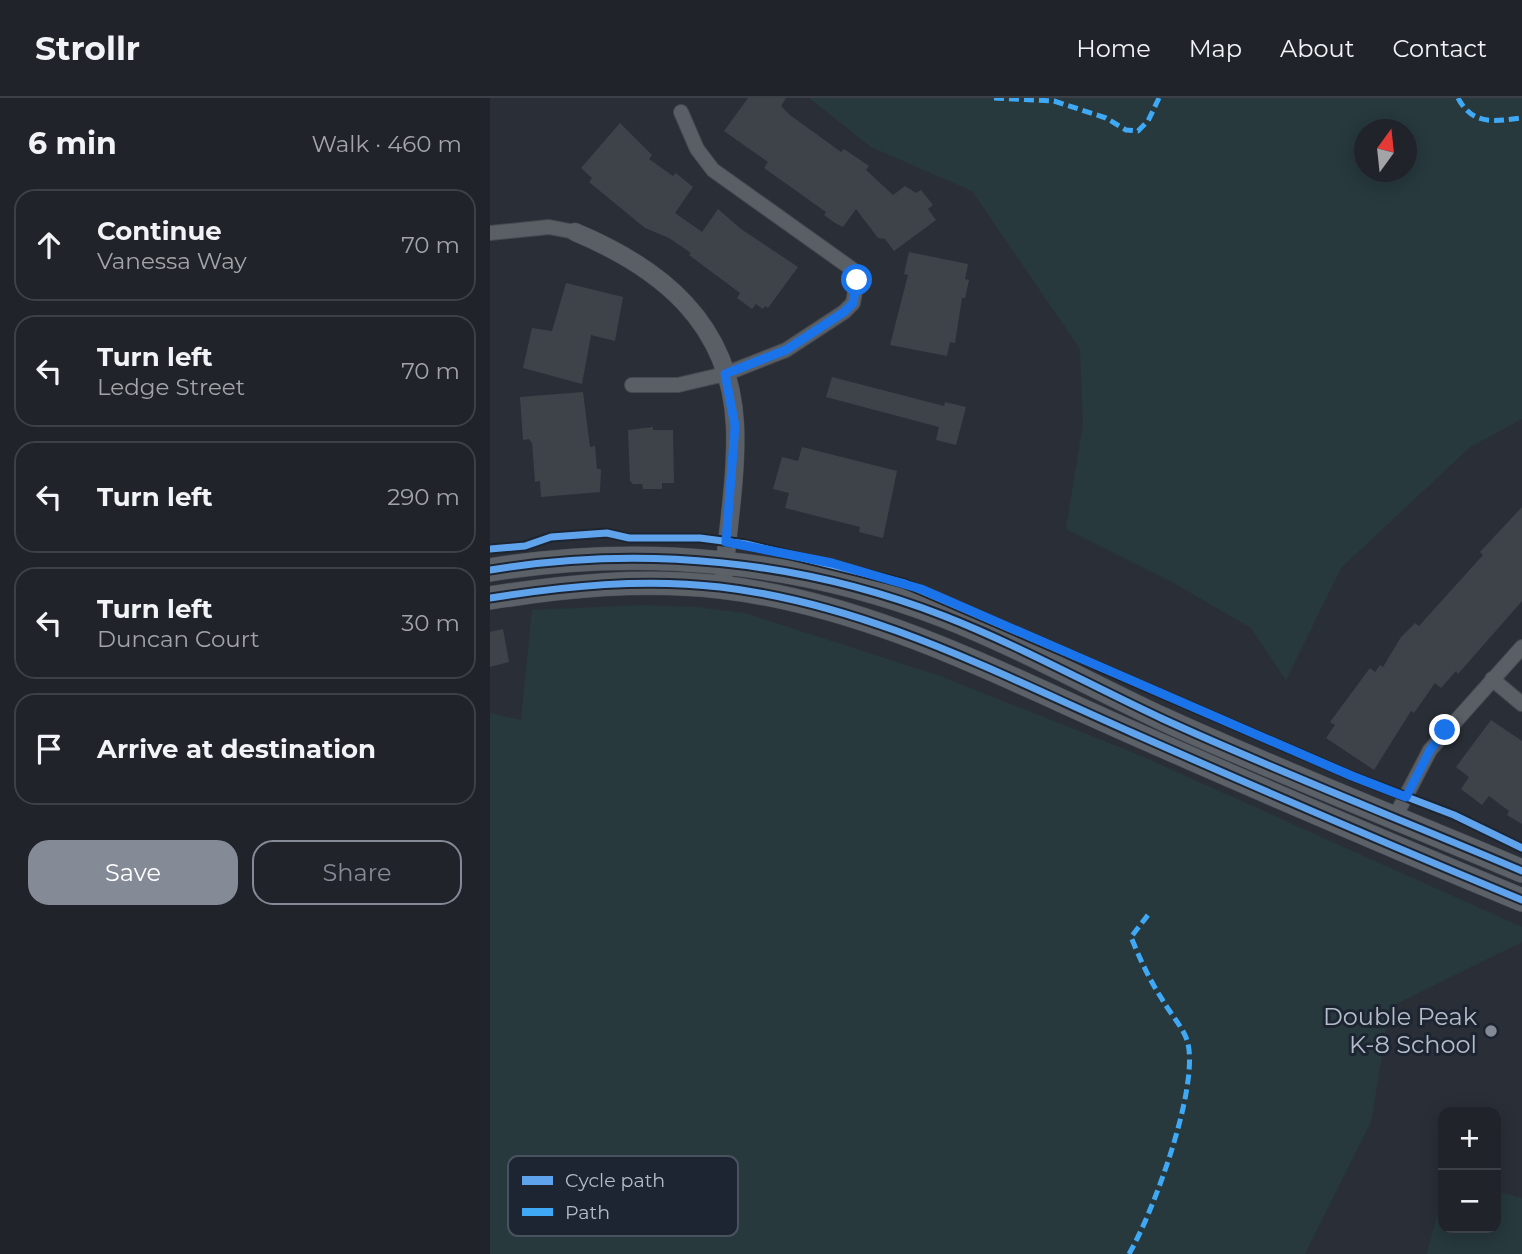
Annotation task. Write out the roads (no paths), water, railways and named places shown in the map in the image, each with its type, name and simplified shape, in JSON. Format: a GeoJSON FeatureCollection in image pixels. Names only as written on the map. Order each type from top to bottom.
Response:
{"type":"FeatureCollection","features":[{"type":"Feature","properties":{"kind":"main road"},"geometry":{"type":"LineString","coordinates":[[490,570],[531,564],[623,558],[725,562],[800,575],[897,601],[944,617],[1165,720],[1522,871]]}},
{"type":"Feature","properties":{"kind":"main road"},"geometry":{"type":"LineString","coordinates":[[490,598],[601,584],[723,587],[807,603],[871,621],[944,648],[1131,733],[1522,900]]}},
{"type":"Feature","properties":{"kind":"main road"},"geometry":{"type":"LineString","coordinates":[[807,603],[827,595],[884,609],[897,601]]}},
{"type":"Feature","properties":{"kind":"street"},"geometry":{"type":"LineString","coordinates":[[632,385],[678,385],[725,374],[786,350],[844,312],[853,303],[857,280],[852,269],[713,170],[697,149],[681,112]]}},
{"type":"Feature","properties":{"kind":"street"},"geometry":{"type":"LineString","coordinates":[[490,233],[549,228],[575,232],[620,251],[668,284],[690,308],[712,343],[725,374],[735,426],[723,587]]}},
{"type":"Feature","properties":{"kind":"street"},"geometry":{"type":"LineString","coordinates":[[1395,817],[1430,750],[1522,647]]}},
{"type":"Feature","properties":{"kind":"street"},"geometry":{"type":"LineString","coordinates":[[1492,680],[1522,704]]}},
{"type":"Feature","properties":{"kind":"place","name":"Double Peak K-8 School"},"geometry":{"type":"Point","coordinates":[1491,1031]}}]}
